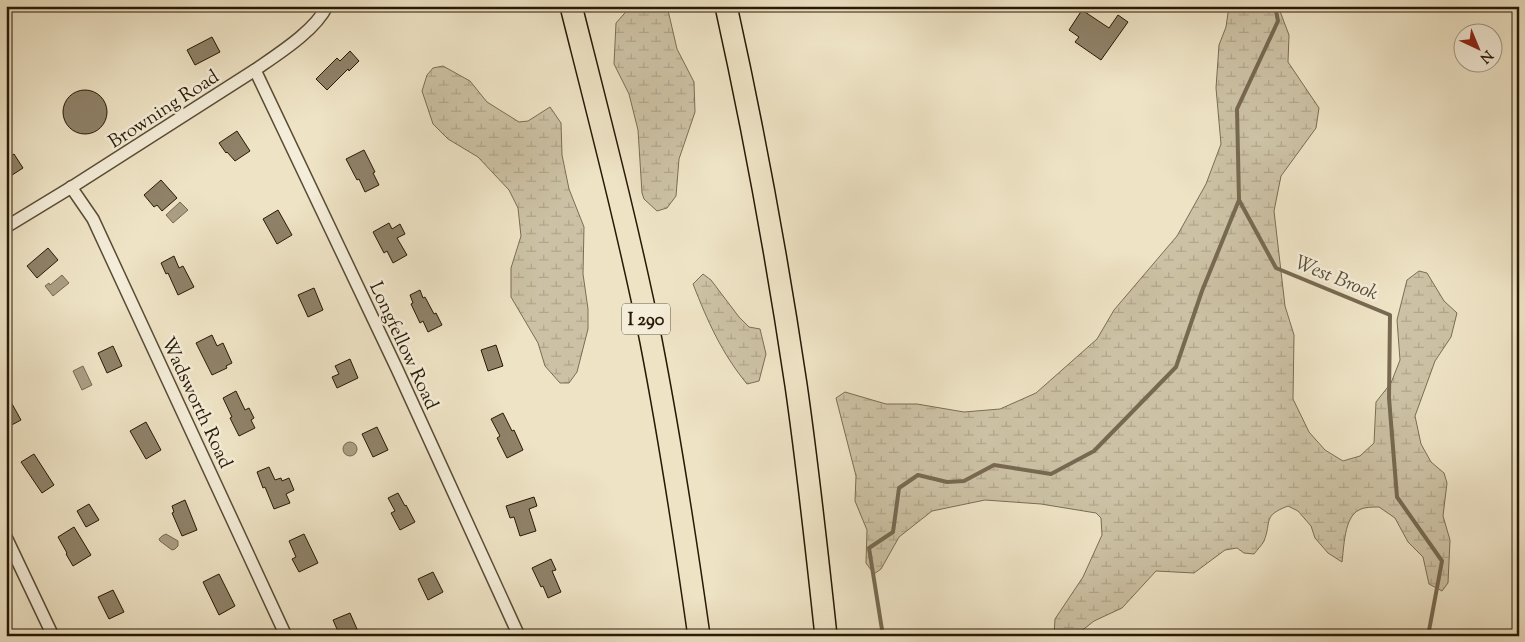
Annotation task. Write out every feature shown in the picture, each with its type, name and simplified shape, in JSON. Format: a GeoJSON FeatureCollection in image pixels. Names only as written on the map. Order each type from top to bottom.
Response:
{"type":"FeatureCollection","features":[{"type":"Feature","properties":{"kind":"highway","name":"I 290"},"geometry":{"type":"LineString","coordinates":[[571,6],[606,140],[651,341],[677,484],[699,636]]}},
{"type":"Feature","properties":{"kind":"highway"},"geometry":{"type":"LineString","coordinates":[[726,6],[760,165],[796,386],[826,636]]}},
{"type":"Feature","properties":{"kind":"street","name":"Browning Road"},"geometry":{"type":"LineString","coordinates":[[6,227],[255,70],[310,29],[322,16],[327,6]]}},
{"type":"Feature","properties":{"kind":"street","name":"Longfellow Road"},"geometry":{"type":"LineString","coordinates":[[255,70],[397,368],[519,636]]}},
{"type":"Feature","properties":{"kind":"street","name":"Wadsworth Road"},"geometry":{"type":"LineString","coordinates":[[72,187],[93,218],[286,636]]}},
{"type":"Feature","properties":{"kind":"street"},"geometry":{"type":"LineString","coordinates":[[6,537],[52,636]]}},
{"type":"Feature","properties":{"kind":"green space"},"geometry":{"type":"Polygon","coordinates":[[[631,6],[667,6],[677,49],[694,82],[695,112],[679,159],[676,196],[667,208],[657,211],[644,199],[642,193],[638,130],[629,94],[614,64],[616,23],[631,6]]]}},
{"type":"Feature","properties":{"kind":"green space"},"geometry":{"type":"Polygon","coordinates":[[[1229,6],[1278,6],[1289,35],[1288,62],[1319,108],[1316,128],[1281,176],[1274,211],[1285,306],[1294,335],[1293,399],[1309,432],[1325,450],[1343,461],[1360,456],[1374,443],[1376,402],[1391,383],[1400,360],[1397,320],[1407,280],[1419,271],[1427,273],[1444,301],[1457,313],[1451,337],[1435,361],[1415,416],[1421,444],[1431,462],[1444,473],[1447,483],[1443,516],[1450,540],[1448,583],[1442,591],[1429,584],[1423,557],[1408,542],[1395,518],[1379,507],[1361,509],[1350,519],[1342,562],[1328,553],[1315,538],[1311,526],[1298,511],[1288,506],[1271,516],[1264,541],[1254,554],[1244,553],[1237,548],[1225,550],[1194,573],[1156,571],[1122,608],[1094,621],[1075,636],[1054,636],[1055,619],[1083,577],[1102,535],[1101,518],[1096,513],[1041,504],[985,500],[932,511],[899,537],[881,569],[874,574],[866,563],[867,530],[855,501],[856,476],[836,398],[845,392],[886,404],[917,404],[964,412],[1000,409],[1036,393],[1097,339],[1114,310],[1177,236],[1206,184],[1221,144],[1216,88],[1219,45],[1226,27],[1229,6]]]}},
{"type":"Feature","properties":{"kind":"green space"},"geometry":{"type":"Polygon","coordinates":[[[443,66],[470,81],[487,102],[519,122],[528,121],[550,107],[561,123],[562,155],[569,189],[584,227],[583,274],[588,309],[588,329],[577,372],[569,383],[560,383],[545,366],[538,343],[511,297],[511,268],[521,236],[518,208],[509,190],[478,157],[448,139],[433,124],[422,91],[427,75],[433,68],[443,66]]]}},
{"type":"Feature","properties":{"kind":"green space"},"geometry":{"type":"Polygon","coordinates":[[[703,274],[711,280],[749,327],[760,329],[766,354],[759,381],[747,384],[716,336],[693,284],[703,274]]]}},
{"type":"Feature","properties":{"kind":"shaded area"},"geometry":{"type":"Polygon","coordinates":[[[180,202],[188,210],[173,223],[166,215],[180,202]]]}},
{"type":"Feature","properties":{"kind":"shaded area"},"geometry":{"type":"Polygon","coordinates":[[[62,275],[69,283],[53,296],[45,286],[49,283],[50,285],[62,275]]]}},
{"type":"Feature","properties":{"kind":"shaded area"},"geometry":{"type":"Polygon","coordinates":[[[83,366],[92,385],[82,390],[73,371],[83,366]]]}},
{"type":"Feature","properties":{"kind":"shaded area"},"geometry":{"type":"Polygon","coordinates":[[[347,442],[353,442],[357,449],[353,456],[347,456],[343,452],[343,446],[347,442]]]}},
{"type":"Feature","properties":{"kind":"shaded area"},"geometry":{"type":"Polygon","coordinates":[[[166,534],[178,541],[178,546],[175,549],[172,550],[160,541],[159,539],[166,534]]]}},
{"type":"Feature","properties":{"kind":"building"},"geometry":{"type":"Polygon","coordinates":[[[1082,10],[1109,28],[1118,15],[1128,22],[1101,60],[1075,42],[1079,37],[1069,30],[1082,10]]]}},
{"type":"Feature","properties":{"kind":"building"},"geometry":{"type":"Polygon","coordinates":[[[212,37],[220,52],[195,65],[187,50],[212,37]]]}},
{"type":"Feature","properties":{"kind":"building"},"geometry":{"type":"Polygon","coordinates":[[[350,51],[359,61],[327,90],[316,79],[337,58],[340,61],[350,51]]]}},
{"type":"Feature","properties":{"kind":"building"},"geometry":{"type":"Polygon","coordinates":[[[81,90],[89,90],[101,96],[107,112],[101,128],[89,134],[81,134],[69,128],[63,116],[63,108],[69,96],[81,90]]]}},
{"type":"Feature","properties":{"kind":"building"},"geometry":{"type":"Polygon","coordinates":[[[237,131],[250,151],[235,161],[219,143],[237,131]]]}},
{"type":"Feature","properties":{"kind":"building"},"geometry":{"type":"Polygon","coordinates":[[[364,150],[379,185],[365,192],[346,159],[364,150]]]}},
{"type":"Feature","properties":{"kind":"building"},"geometry":{"type":"Polygon","coordinates":[[[14,154],[23,168],[6,179],[6,159],[14,154]]]}},
{"type":"Feature","properties":{"kind":"building"},"geometry":{"type":"Polygon","coordinates":[[[161,180],[177,198],[162,211],[157,205],[154,207],[144,195],[161,180]]]}},
{"type":"Feature","properties":{"kind":"building"},"geometry":{"type":"Polygon","coordinates":[[[278,210],[292,235],[277,244],[263,219],[278,210]]]}},
{"type":"Feature","properties":{"kind":"building"},"geometry":{"type":"Polygon","coordinates":[[[389,223],[392,229],[400,224],[405,234],[397,238],[407,255],[393,263],[387,251],[384,253],[373,232],[389,223]]]}},
{"type":"Feature","properties":{"kind":"building"},"geometry":{"type":"Polygon","coordinates":[[[48,248],[58,260],[37,278],[27,266],[48,248]]]}},
{"type":"Feature","properties":{"kind":"building"},"geometry":{"type":"Polygon","coordinates":[[[174,256],[179,268],[183,266],[194,287],[178,295],[161,263],[174,256]]]}},
{"type":"Feature","properties":{"kind":"building"},"geometry":{"type":"Polygon","coordinates":[[[314,288],[323,310],[308,317],[298,295],[314,288]]]}},
{"type":"Feature","properties":{"kind":"building"},"geometry":{"type":"Polygon","coordinates":[[[420,290],[423,298],[425,297],[442,325],[428,332],[423,321],[420,323],[411,304],[413,303],[410,295],[420,290]]]}},
{"type":"Feature","properties":{"kind":"building"},"geometry":{"type":"Polygon","coordinates":[[[212,335],[217,346],[223,343],[232,363],[226,366],[227,368],[212,375],[196,343],[212,335]]]}},
{"type":"Feature","properties":{"kind":"building"},"geometry":{"type":"Polygon","coordinates":[[[496,345],[503,366],[488,371],[481,350],[496,345]]]}},
{"type":"Feature","properties":{"kind":"building"},"geometry":{"type":"Polygon","coordinates":[[[113,346],[122,366],[107,373],[98,353],[113,346]]]}},
{"type":"Feature","properties":{"kind":"building"},"geometry":{"type":"Polygon","coordinates":[[[350,359],[358,378],[337,388],[332,377],[339,374],[335,366],[350,359]]]}},
{"type":"Feature","properties":{"kind":"building"},"geometry":{"type":"Polygon","coordinates":[[[236,391],[245,410],[249,408],[254,418],[251,420],[255,428],[239,436],[223,398],[236,391]]]}},
{"type":"Feature","properties":{"kind":"building"},"geometry":{"type":"Polygon","coordinates":[[[6,393],[21,420],[6,428],[6,393]]]}},
{"type":"Feature","properties":{"kind":"building"},"geometry":{"type":"Polygon","coordinates":[[[503,413],[512,431],[514,430],[523,450],[507,458],[497,438],[500,436],[491,419],[503,413]]]}},
{"type":"Feature","properties":{"kind":"building"},"geometry":{"type":"Polygon","coordinates":[[[146,422],[161,450],[146,459],[130,431],[146,422]]]}},
{"type":"Feature","properties":{"kind":"building"},"geometry":{"type":"Polygon","coordinates":[[[377,427],[388,450],[373,457],[362,434],[377,427]]]}},
{"type":"Feature","properties":{"kind":"building"},"geometry":{"type":"Polygon","coordinates":[[[34,454],[54,485],[42,493],[21,462],[34,454]]]}},
{"type":"Feature","properties":{"kind":"building"},"geometry":{"type":"Polygon","coordinates":[[[269,467],[275,480],[281,478],[282,481],[289,478],[294,490],[286,494],[290,503],[274,509],[257,472],[269,467]]]}},
{"type":"Feature","properties":{"kind":"building"},"geometry":{"type":"Polygon","coordinates":[[[398,493],[415,522],[400,530],[391,513],[395,511],[388,498],[398,493]]]}},
{"type":"Feature","properties":{"kind":"building"},"geometry":{"type":"Polygon","coordinates":[[[534,497],[537,506],[529,509],[536,531],[520,536],[514,517],[510,518],[506,506],[534,497]]]}},
{"type":"Feature","properties":{"kind":"building"},"geometry":{"type":"Polygon","coordinates":[[[185,500],[197,530],[182,536],[172,513],[174,512],[172,506],[185,500]]]}},
{"type":"Feature","properties":{"kind":"building"},"geometry":{"type":"Polygon","coordinates":[[[89,504],[99,520],[86,527],[77,511],[89,504]]]}},
{"type":"Feature","properties":{"kind":"building"},"geometry":{"type":"Polygon","coordinates":[[[74,527],[91,555],[73,566],[58,537],[74,527]]]}},
{"type":"Feature","properties":{"kind":"building"},"geometry":{"type":"Polygon","coordinates":[[[304,534],[318,563],[299,572],[292,559],[296,557],[289,541],[304,534]]]}},
{"type":"Feature","properties":{"kind":"building"},"geometry":{"type":"Polygon","coordinates":[[[551,559],[556,570],[552,571],[561,592],[548,598],[532,568],[551,559]]]}},
{"type":"Feature","properties":{"kind":"building"},"geometry":{"type":"Polygon","coordinates":[[[433,572],[443,592],[428,600],[418,579],[433,572]]]}},
{"type":"Feature","properties":{"kind":"building"},"geometry":{"type":"Polygon","coordinates":[[[219,574],[235,606],[219,615],[203,582],[219,574]]]}},
{"type":"Feature","properties":{"kind":"building"},"geometry":{"type":"Polygon","coordinates":[[[113,590],[124,612],[109,619],[98,597],[113,590]]]}},
{"type":"Feature","properties":{"kind":"building"},"geometry":{"type":"Polygon","coordinates":[[[350,613],[360,636],[340,636],[333,620],[350,613]]]}},
{"type":"Feature","properties":{"kind":"waterway","name":"West Brook"},"geometry":{"type":"LineString","coordinates":[[1275,6],[1278,21],[1237,109],[1239,200],[1276,268],[1390,315],[1389,398],[1397,497],[1442,561],[1428,636]]}},
{"type":"Feature","properties":{"kind":"waterway"},"geometry":{"type":"LineString","coordinates":[[883,636],[869,548],[893,532],[899,488],[918,475],[947,482],[964,481],[994,465],[1051,474],[1094,451],[1176,367],[1202,291],[1239,200]]}}]}
